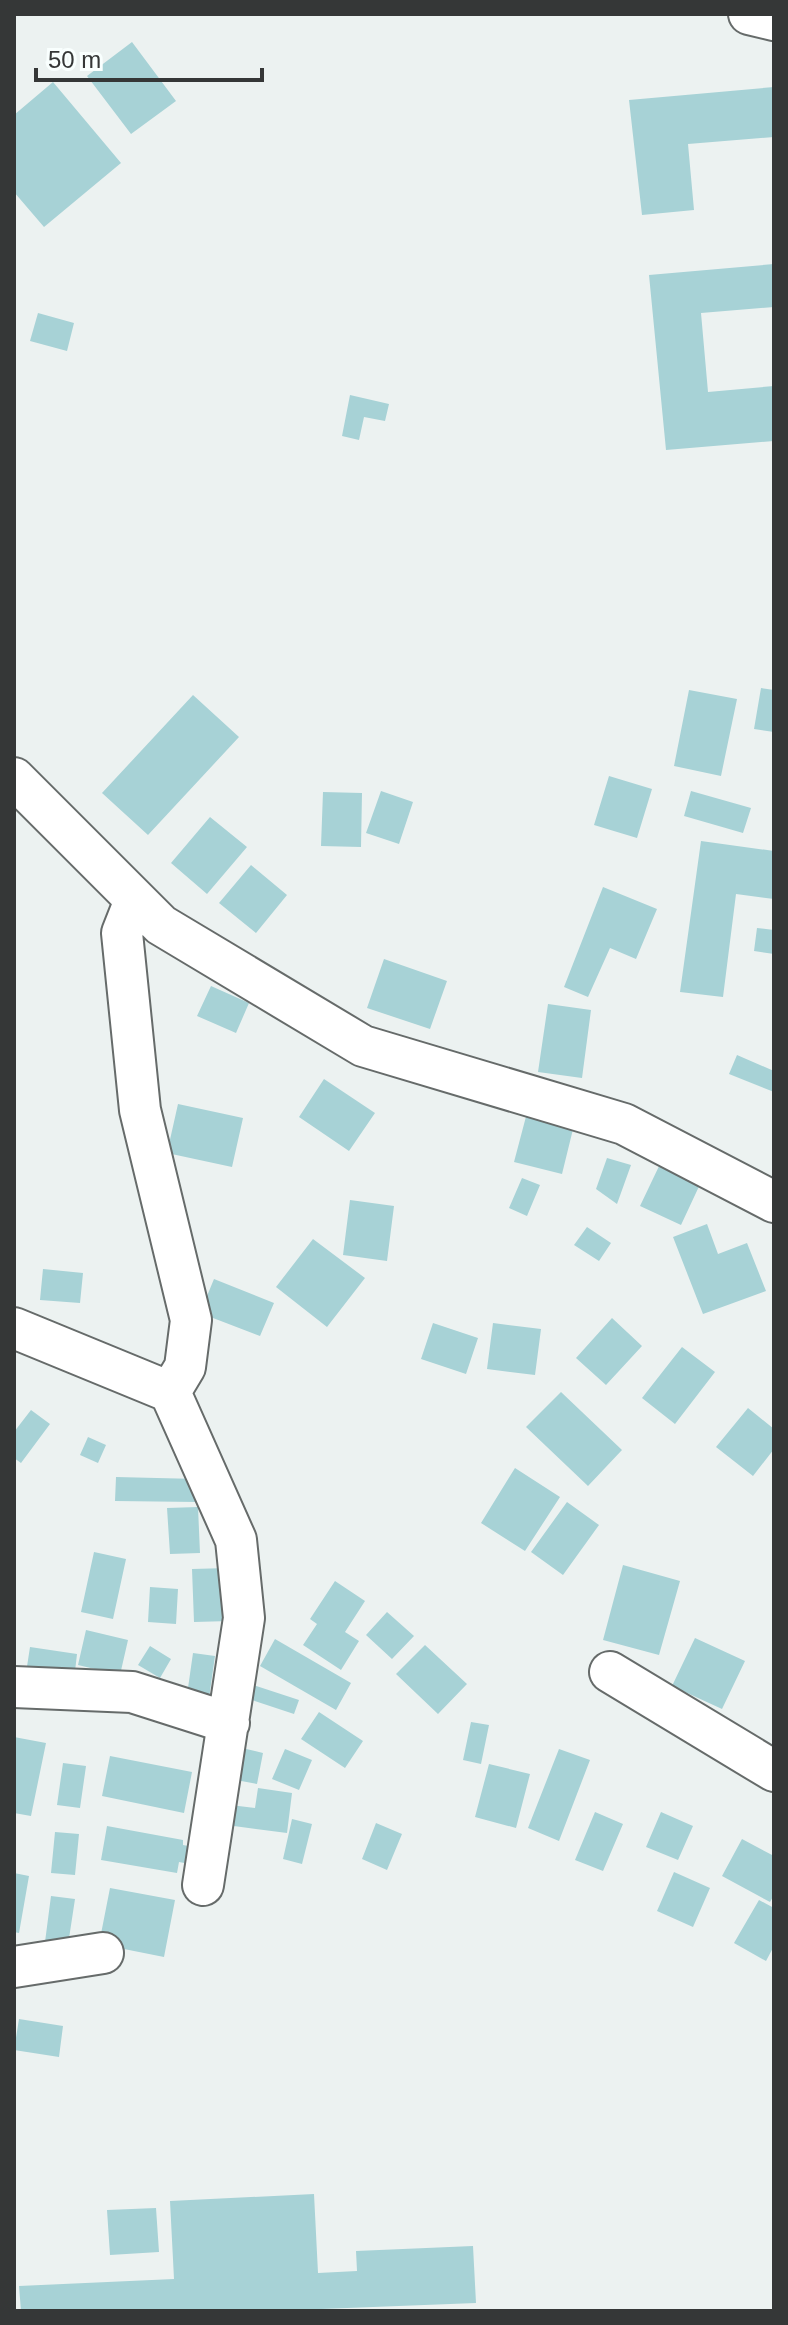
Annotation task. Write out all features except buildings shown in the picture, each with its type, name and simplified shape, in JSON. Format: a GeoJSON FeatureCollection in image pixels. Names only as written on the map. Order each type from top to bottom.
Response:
{"type":"FeatureCollection","features":[{"type":"Feature","properties":{"kind":"street"},"geometry":{"type":"LineString","coordinates":[[749,14],[774,20]]}},
{"type":"Feature","properties":{"kind":"street"},"geometry":{"type":"LineString","coordinates":[[14,778],[161,925],[363,1046],[624,1124],[774,1202]]}},
{"type":"Feature","properties":{"kind":"street"},"geometry":{"type":"LineString","coordinates":[[135,900],[122,933],[140,1110],[191,1320],[185,1367],[170,1392]]}},
{"type":"Feature","properties":{"kind":"street"},"geometry":{"type":"LineString","coordinates":[[14,1328],[170,1392],[236,1540],[244,1618],[203,1885]]}},
{"type":"Feature","properties":{"kind":"street"},"geometry":{"type":"LineString","coordinates":[[610,1672],[774,1771]]}},
{"type":"Feature","properties":{"kind":"street"},"geometry":{"type":"LineString","coordinates":[[14,1687],[132,1692],[229,1723]]}},
{"type":"Feature","properties":{"kind":"street"},"geometry":{"type":"LineString","coordinates":[[14,1967],[103,1953]]}}]}
